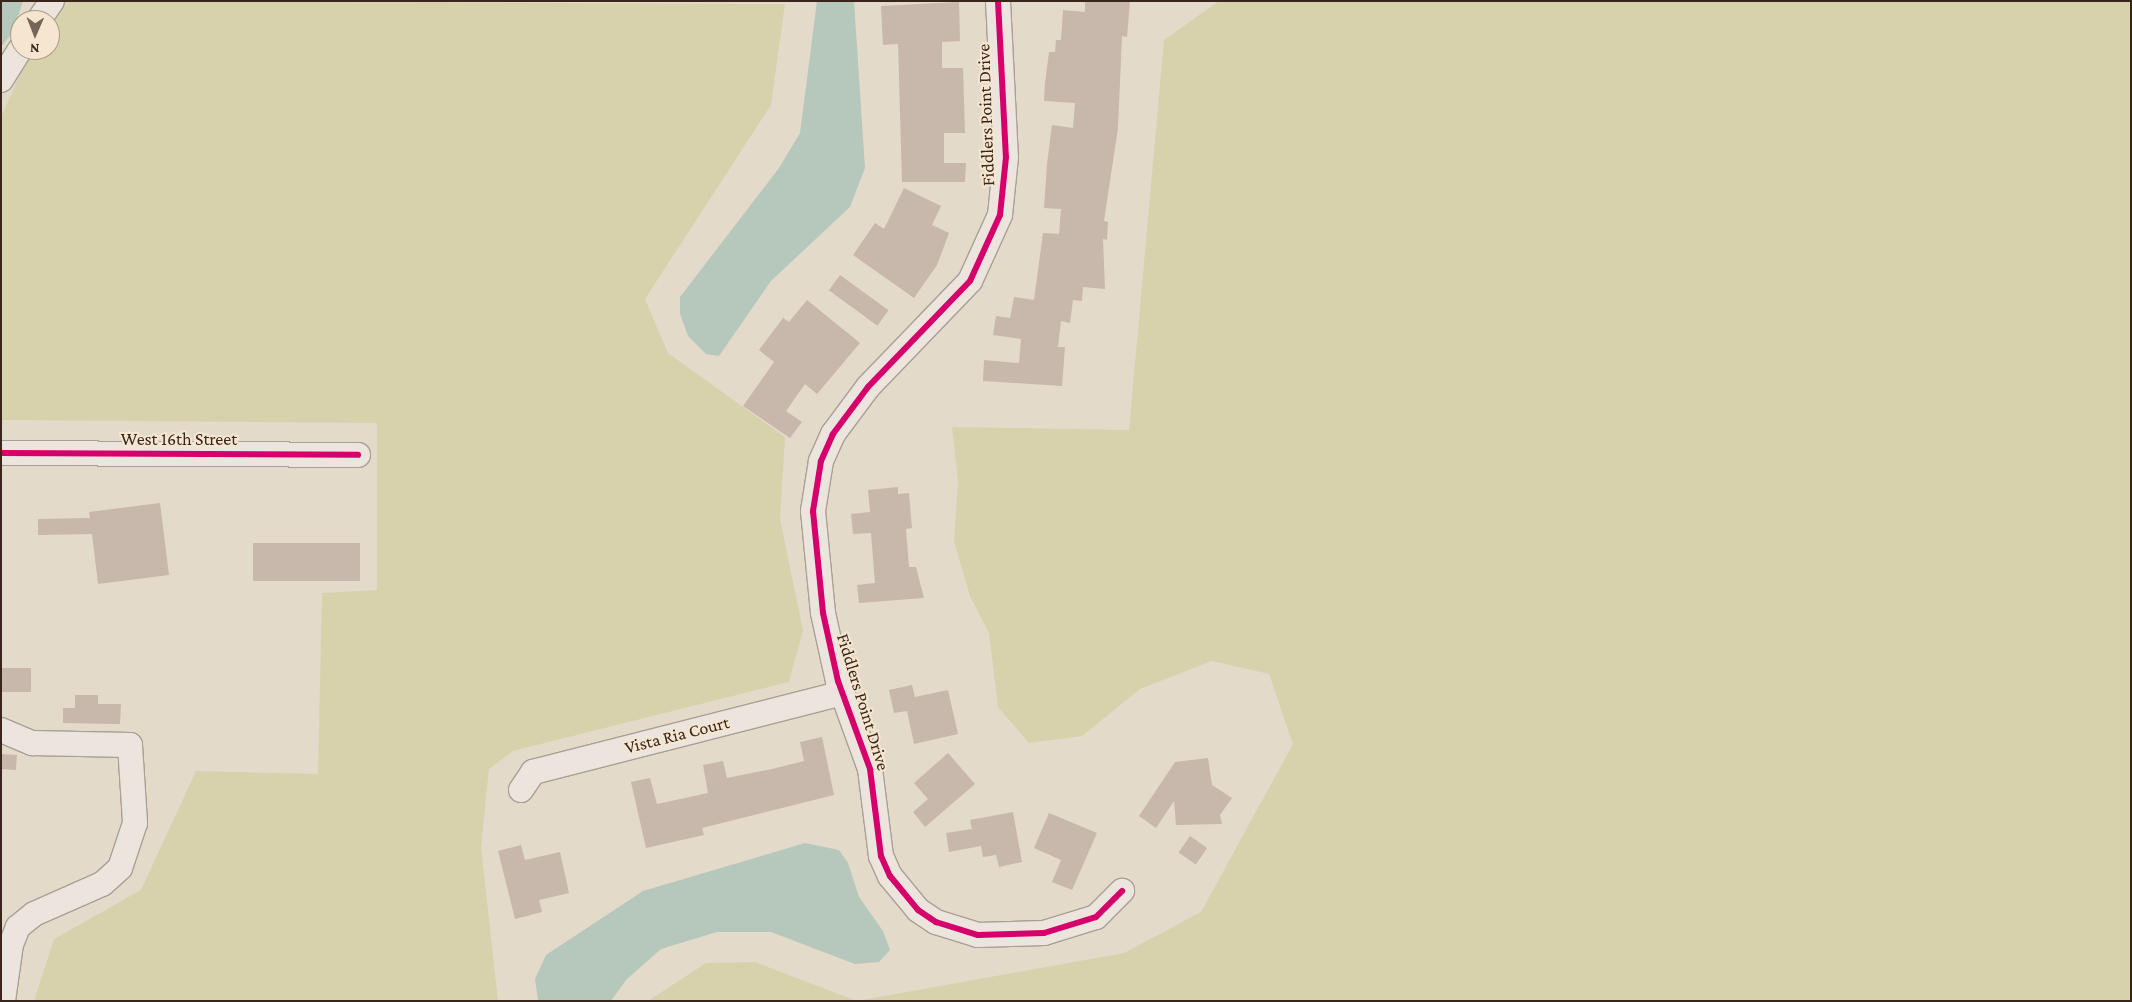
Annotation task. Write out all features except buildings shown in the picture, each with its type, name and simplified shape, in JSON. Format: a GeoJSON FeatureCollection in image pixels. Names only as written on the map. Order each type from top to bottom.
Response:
{"type":"FeatureCollection","features":[{"type":"Feature","properties":{"kind":"street","name":"Fiddlers Point Drive"},"geometry":{"type":"LineString","coordinates":[[998,1],[1006,157],[1005,186],[994,236],[970,281],[845,415],[821,461],[815,489],[823,613],[843,693],[870,769],[881,856],[894,882],[918,910],[936,922],[978,935],[1044,933],[1096,917],[1122,891]]}},
{"type":"Feature","properties":{"kind":"street"},"geometry":{"type":"LineString","coordinates":[[1,80],[13,60]]}},
{"type":"Feature","properties":{"kind":"street"},"geometry":{"type":"LineString","coordinates":[[1,453],[1,468]]}},
{"type":"Feature","properties":{"kind":"street","name":"West 16th Street"},"geometry":{"type":"LineString","coordinates":[[1,453],[358,454]]}},
{"type":"Feature","properties":{"kind":"street","name":"Vista Ria Court"},"geometry":{"type":"LineString","coordinates":[[521,790],[533,772],[843,693]]}},
{"type":"Feature","properties":{"kind":"street"},"geometry":{"type":"LineString","coordinates":[[1,730],[32,743],[130,745],[135,823],[120,868],[102,884],[34,914],[18,927],[11,944],[3,1001]]}},
{"type":"Feature","properties":{"kind":"shaded area"},"geometry":{"type":"Polygon","coordinates":[[[1,1],[23,1],[20,10],[10,10],[10,36],[1,47],[1,1]]]}},
{"type":"Feature","properties":{"kind":"shaded area"},"geometry":{"type":"Polygon","coordinates":[[[59,1],[785,4],[771,105],[645,299],[668,353],[785,437],[780,519],[803,630],[789,682],[513,751],[489,769],[481,847],[498,1001],[34,1001],[54,939],[141,890],[196,771],[318,774],[322,593],[377,590],[377,423],[1,420],[1,117],[27,60],[60,60],[60,10],[55,10],[59,1]]]}},
{"type":"Feature","properties":{"kind":"shaded area"},"geometry":{"type":"Polygon","coordinates":[[[817,1],[854,1],[865,168],[850,207],[771,281],[719,356],[706,354],[688,336],[680,314],[680,297],[779,168],[800,133],[817,1]]]}},
{"type":"Feature","properties":{"kind":"shaded area"},"geometry":{"type":"Polygon","coordinates":[[[1219,1],[2131,1],[2131,1001],[857,1001],[1124,953],[1201,912],[1293,744],[1269,674],[1212,661],[1140,689],[1082,736],[1029,743],[998,707],[989,633],[970,596],[954,541],[958,482],[952,427],[1129,430],[1164,40],[1219,1]]]}},
{"type":"Feature","properties":{"kind":"shaded area"},"geometry":{"type":"Polygon","coordinates":[[[805,843],[839,850],[848,863],[859,897],[883,931],[890,950],[879,962],[855,964],[771,932],[717,932],[661,949],[626,980],[611,1001],[538,1001],[535,979],[546,955],[643,891],[805,843]]]}},
{"type":"Feature","properties":{"kind":"shaded area"},"geometry":{"type":"Polygon","coordinates":[[[755,962],[857,1001],[648,1001],[706,963],[755,962]]]}},
{"type":"Feature","properties":{"kind":"cycle path"},"geometry":{"type":"LineString","coordinates":[[998,1],[1006,157],[1000,215],[970,281],[868,387],[833,434],[821,461],[813,511],[823,613],[838,681],[870,769],[881,856],[890,876],[918,910],[936,922],[978,935],[1044,933],[1096,917],[1122,891]]}},
{"type":"Feature","properties":{"kind":"cycle path"},"geometry":{"type":"LineString","coordinates":[[1,453],[358,455]]}}]}
